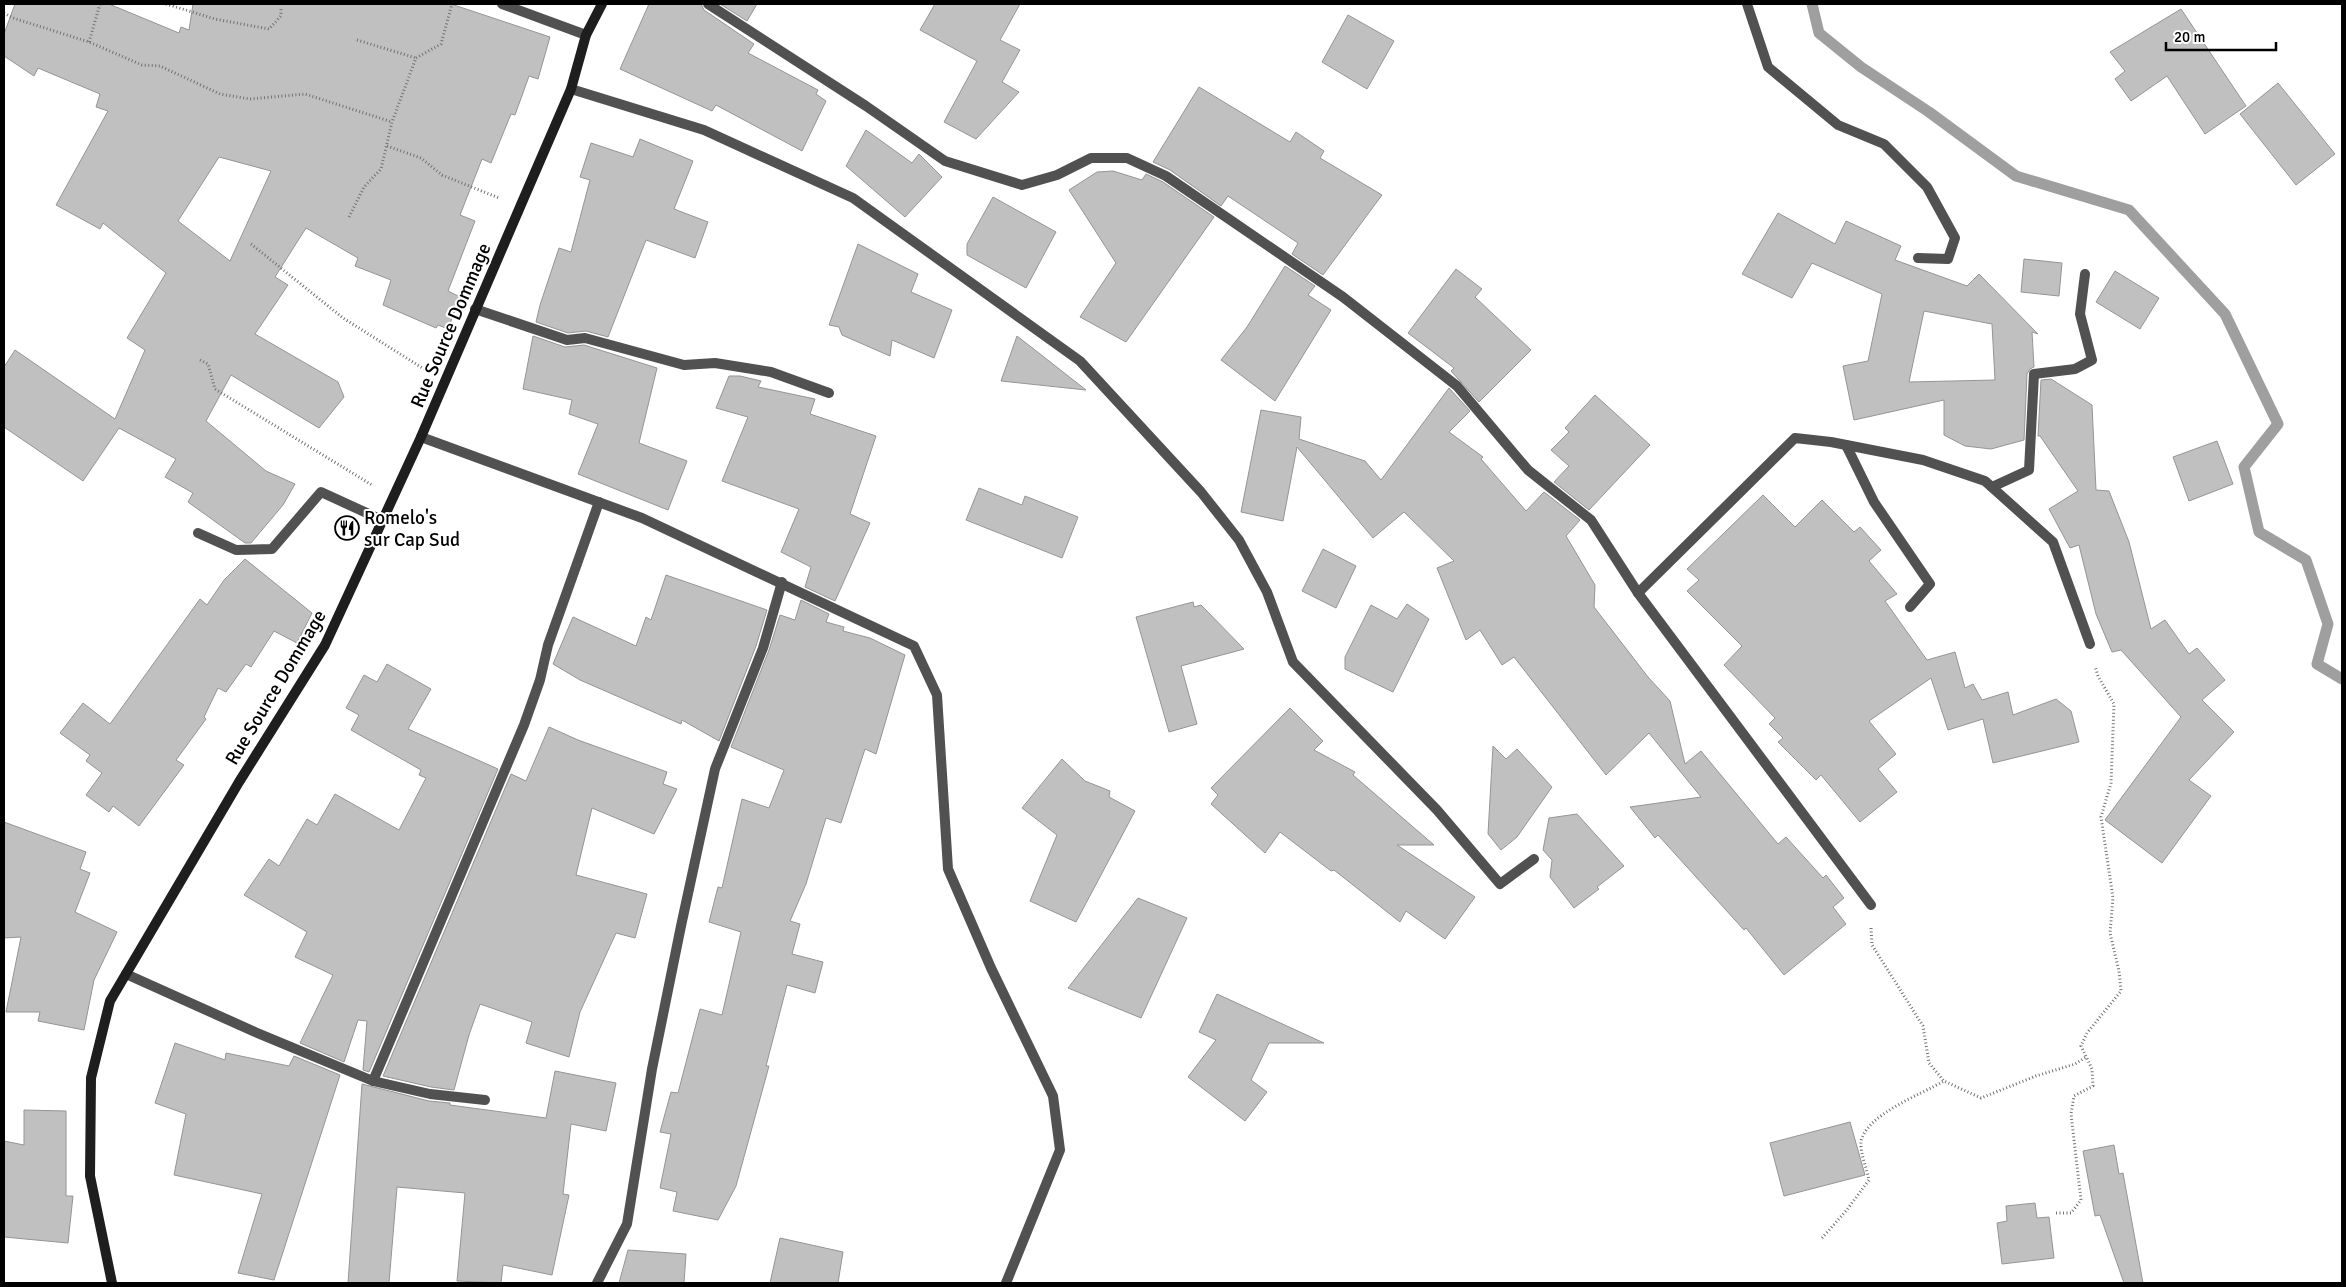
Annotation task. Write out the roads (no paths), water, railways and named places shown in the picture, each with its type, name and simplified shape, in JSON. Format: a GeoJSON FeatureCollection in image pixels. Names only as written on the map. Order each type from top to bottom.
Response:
{"type":"FeatureCollection","features":[{"type":"Feature","properties":{"kind":"main road","name":"Rue Source Dommage"},"geometry":{"type":"LineString","coordinates":[[112,1283],[90,1176],[91,1078],[110,1001],[239,782],[325,645],[476,309],[571,89],[586,35],[602,4]]}},
{"type":"Feature","properties":{"kind":"street"},"geometry":{"type":"LineString","coordinates":[[502,4],[586,35]]}},
{"type":"Feature","properties":{"kind":"street"},"geometry":{"type":"LineString","coordinates":[[708,4],[866,106],[945,161],[1022,185],[1057,175],[1091,158],[1127,158],[1166,176],[1343,297],[1458,386],[1528,470],[1590,520],[1638,593],[1871,905]]}},
{"type":"Feature","properties":{"kind":"street"},"geometry":{"type":"LineString","coordinates":[[1747,4],[1768,67],[1838,125],[1884,144],[1927,188],[1955,238],[1948,259],[1918,258]]}},
{"type":"Feature","properties":{"kind":"street"},"geometry":{"type":"LineString","coordinates":[[571,89],[704,130],[853,198],[1080,361],[1201,492],[1239,540],[1267,592],[1293,662],[1437,810],[1500,884],[1534,859]]}},
{"type":"Feature","properties":{"kind":"street"},"geometry":{"type":"LineString","coordinates":[[1992,487],[2029,470],[2034,374],[2075,369],[2092,360],[2080,314],[2085,274]]}},
{"type":"Feature","properties":{"kind":"street"},"geometry":{"type":"LineString","coordinates":[[476,309],[567,340],[585,338],[684,366],[715,363],[771,372],[830,393]]}},
{"type":"Feature","properties":{"kind":"street"},"geometry":{"type":"LineString","coordinates":[[420,437],[642,518],[782,582],[914,646],[938,695],[948,869],[991,968],[1053,1096],[1060,1150],[1006,1283]]}},
{"type":"Feature","properties":{"kind":"street"},"geometry":{"type":"LineString","coordinates":[[1638,593],[1795,438],[1846,445],[1923,460],[1985,481],[2053,542],[2090,644]]}},
{"type":"Feature","properties":{"kind":"street"},"geometry":{"type":"LineString","coordinates":[[1846,445],[1874,502],[1930,584],[1910,608]]}},
{"type":"Feature","properties":{"kind":"street"},"geometry":{"type":"LineString","coordinates":[[198,533],[236,550],[272,549],[321,492],[382,520]]}},
{"type":"Feature","properties":{"kind":"street"},"geometry":{"type":"LineString","coordinates":[[373,1081],[524,725],[540,680],[548,645],[599,502]]}},
{"type":"Feature","properties":{"kind":"street"},"geometry":{"type":"LineString","coordinates":[[597,1283],[627,1224],[652,1069],[680,926],[715,769],[763,648],[782,582]]}},
{"type":"Feature","properties":{"kind":"street"},"geometry":{"type":"LineString","coordinates":[[126,974],[254,1032],[373,1081],[430,1094],[485,1100]]}},
{"type":"Feature","properties":{"kind":"waterway"},"geometry":{"type":"LineString","coordinates":[[1812,4],[1819,33],[1861,67],[1929,112],[2016,176],[2129,210],[2225,314],[2278,424],[2244,467],[2259,532],[2306,560],[2328,624],[2317,664],[2342,679]]}},
{"type":"Feature","properties":{"kind":"place","name":"Romelo's sur Cap Sud"},"geometry":{"type":"Point","coordinates":[347,528]}}]}
